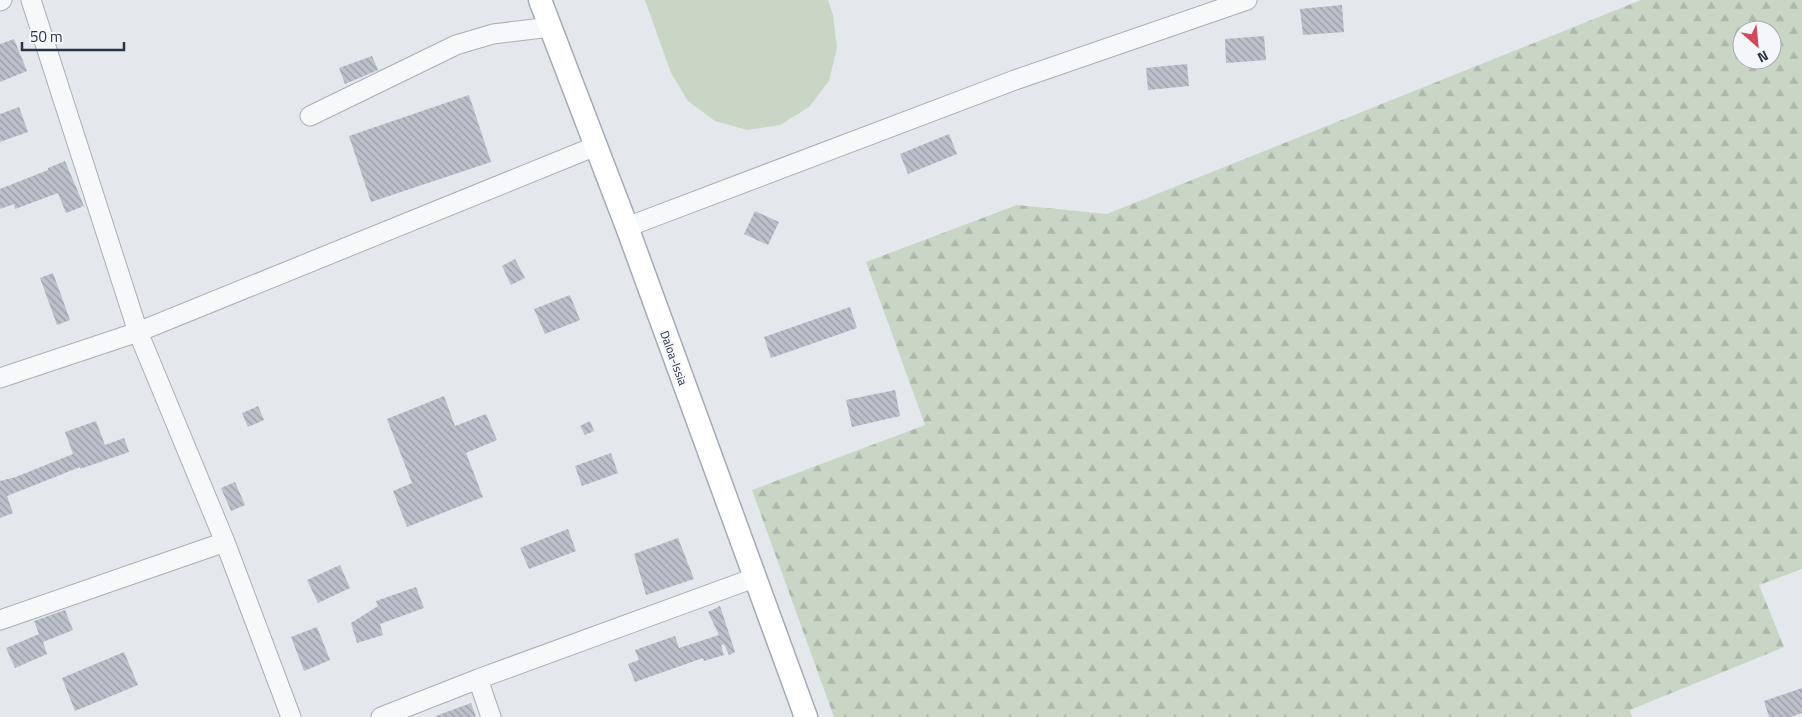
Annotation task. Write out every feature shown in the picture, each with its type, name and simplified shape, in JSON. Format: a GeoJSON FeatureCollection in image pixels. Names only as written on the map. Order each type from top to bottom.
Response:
{"type":"FeatureCollection","features":[{"type":"Feature","properties":{"kind":"main road","name":"Daloa-Issia"},"geometry":{"type":"LineString","coordinates":[[540,0],[627,227],[806,717]]}},
{"type":"Feature","properties":{"kind":"street"},"geometry":{"type":"LineString","coordinates":[[31,0],[138,332],[225,542],[291,717]]}},
{"type":"Feature","properties":{"kind":"street"},"geometry":{"type":"LineString","coordinates":[[627,227],[1015,80],[1247,0]]}},
{"type":"Feature","properties":{"kind":"street"},"geometry":{"type":"LineString","coordinates":[[310,116],[456,45],[493,34],[551,27]]}},
{"type":"Feature","properties":{"kind":"street"},"geometry":{"type":"LineString","coordinates":[[0,378],[138,332],[596,146]]}},
{"type":"Feature","properties":{"kind":"street"},"geometry":{"type":"LineString","coordinates":[[0,620],[225,542]]}},
{"type":"Feature","properties":{"kind":"street"},"geometry":{"type":"LineString","coordinates":[[380,717],[754,578]]}},
{"type":"Feature","properties":{"kind":"street"},"geometry":{"type":"LineString","coordinates":[[478,679],[492,717]]}},
{"type":"Feature","properties":{"kind":"green space"},"geometry":{"type":"Polygon","coordinates":[[[645,0],[828,0],[833,15],[837,48],[829,81],[809,107],[780,125],[747,130],[715,121],[688,101],[671,73],[645,0]]]}},
{"type":"Feature","properties":{"kind":"green space"},"geometry":{"type":"Polygon","coordinates":[[[1641,0],[1802,0],[1802,569],[1759,585],[1784,647],[1630,710],[1632,717],[834,717],[752,490],[925,425],[866,262],[1017,205],[1107,214],[1641,0]]]}},
{"type":"Feature","properties":{"kind":"building"},"geometry":{"type":"Polygon","coordinates":[[[1342,5],[1344,32],[1303,35],[1300,9],[1342,5]]]}},
{"type":"Feature","properties":{"kind":"building"},"geometry":{"type":"Polygon","coordinates":[[[1264,36],[1266,60],[1226,63],[1225,39],[1264,36]]]}},
{"type":"Feature","properties":{"kind":"building"},"geometry":{"type":"Polygon","coordinates":[[[14,39],[27,71],[0,82],[0,44],[14,39]]]}},
{"type":"Feature","properties":{"kind":"building"},"geometry":{"type":"Polygon","coordinates":[[[372,56],[378,70],[345,84],[339,68],[372,56]]]}},
{"type":"Feature","properties":{"kind":"building"},"geometry":{"type":"Polygon","coordinates":[[[1187,64],[1189,86],[1148,90],[1146,68],[1187,64]]]}},
{"type":"Feature","properties":{"kind":"building"},"geometry":{"type":"Polygon","coordinates":[[[469,95],[491,162],[371,202],[349,136],[469,95]]]}},
{"type":"Feature","properties":{"kind":"building"},"geometry":{"type":"Polygon","coordinates":[[[19,107],[28,132],[0,142],[0,114],[19,107]]]}},
{"type":"Feature","properties":{"kind":"building"},"geometry":{"type":"Polygon","coordinates":[[[949,134],[957,154],[908,174],[900,154],[949,134]]]}},
{"type":"Feature","properties":{"kind":"building"},"geometry":{"type":"Polygon","coordinates":[[[65,161],[84,206],[66,213],[58,193],[15,209],[14,204],[0,209],[0,189],[48,170],[48,168],[65,161]]]}},
{"type":"Feature","properties":{"kind":"building"},"geometry":{"type":"Polygon","coordinates":[[[755,211],[779,222],[768,245],[744,234],[755,211]]]}},
{"type":"Feature","properties":{"kind":"building"},"geometry":{"type":"Polygon","coordinates":[[[515,259],[525,278],[511,285],[502,266],[515,259]]]}},
{"type":"Feature","properties":{"kind":"building"},"geometry":{"type":"Polygon","coordinates":[[[53,273],[70,320],[57,325],[40,278],[53,273]]]}},
{"type":"Feature","properties":{"kind":"building"},"geometry":{"type":"Polygon","coordinates":[[[570,295],[580,320],[545,334],[534,309],[570,295]]]}},
{"type":"Feature","properties":{"kind":"building"},"geometry":{"type":"Polygon","coordinates":[[[850,307],[857,328],[771,358],[764,337],[850,307]]]}},
{"type":"Feature","properties":{"kind":"building"},"geometry":{"type":"Polygon","coordinates":[[[895,390],[900,416],[852,427],[846,400],[895,390]]]}},
{"type":"Feature","properties":{"kind":"building"},"geometry":{"type":"Polygon","coordinates":[[[444,396],[455,426],[486,414],[497,440],[466,453],[483,497],[407,527],[393,491],[412,483],[387,419],[444,396]]]}},
{"type":"Feature","properties":{"kind":"building"},"geometry":{"type":"Polygon","coordinates":[[[258,406],[264,420],[248,427],[242,413],[258,406]]]}},
{"type":"Feature","properties":{"kind":"building"},"geometry":{"type":"Polygon","coordinates":[[[96,421],[105,445],[124,438],[129,452],[80,469],[80,467],[7,496],[13,513],[0,518],[0,481],[16,477],[73,454],[65,432],[96,421]]]}},
{"type":"Feature","properties":{"kind":"building"},"geometry":{"type":"Polygon","coordinates":[[[590,421],[594,431],[585,435],[580,426],[590,421]]]}},
{"type":"Feature","properties":{"kind":"building"},"geometry":{"type":"Polygon","coordinates":[[[611,453],[618,473],[582,486],[575,466],[611,453]]]}},
{"type":"Feature","properties":{"kind":"building"},"geometry":{"type":"Polygon","coordinates":[[[235,482],[245,505],[231,511],[221,488],[235,482]]]}},
{"type":"Feature","properties":{"kind":"building"},"geometry":{"type":"Polygon","coordinates":[[[568,529],[576,551],[529,569],[520,548],[568,529]]]}},
{"type":"Feature","properties":{"kind":"building"},"geometry":{"type":"Polygon","coordinates":[[[678,538],[694,579],[646,595],[634,554],[678,538]]]}},
{"type":"Feature","properties":{"kind":"building"},"geometry":{"type":"Polygon","coordinates":[[[340,565],[350,588],[318,603],[307,580],[340,565]]]}},
{"type":"Feature","properties":{"kind":"building"},"geometry":{"type":"Polygon","coordinates":[[[416,587],[424,608],[380,624],[383,635],[357,643],[351,623],[378,606],[376,601],[416,587]]]}},
{"type":"Feature","properties":{"kind":"building"},"geometry":{"type":"Polygon","coordinates":[[[720,606],[735,652],[729,655],[724,644],[721,645],[724,655],[704,661],[703,658],[635,682],[628,664],[639,660],[635,650],[675,636],[679,648],[719,635],[708,612],[720,606]]]}},
{"type":"Feature","properties":{"kind":"building"},"geometry":{"type":"Polygon","coordinates":[[[65,610],[73,630],[43,642],[47,654],[15,668],[6,648],[39,634],[41,639],[34,621],[65,610]]]}},
{"type":"Feature","properties":{"kind":"building"},"geometry":{"type":"Polygon","coordinates":[[[317,627],[330,660],[304,671],[291,637],[317,627]]]}},
{"type":"Feature","properties":{"kind":"building"},"geometry":{"type":"Polygon","coordinates":[[[124,652],[138,685],[75,711],[62,678],[124,652]]]}},
{"type":"Feature","properties":{"kind":"building"},"geometry":{"type":"Polygon","coordinates":[[[1802,688],[1802,713],[1791,717],[1769,717],[1764,701],[1802,688]]]}},
{"type":"Feature","properties":{"kind":"building"},"geometry":{"type":"Polygon","coordinates":[[[471,703],[476,717],[436,717],[436,716],[471,703]]]}}]}
